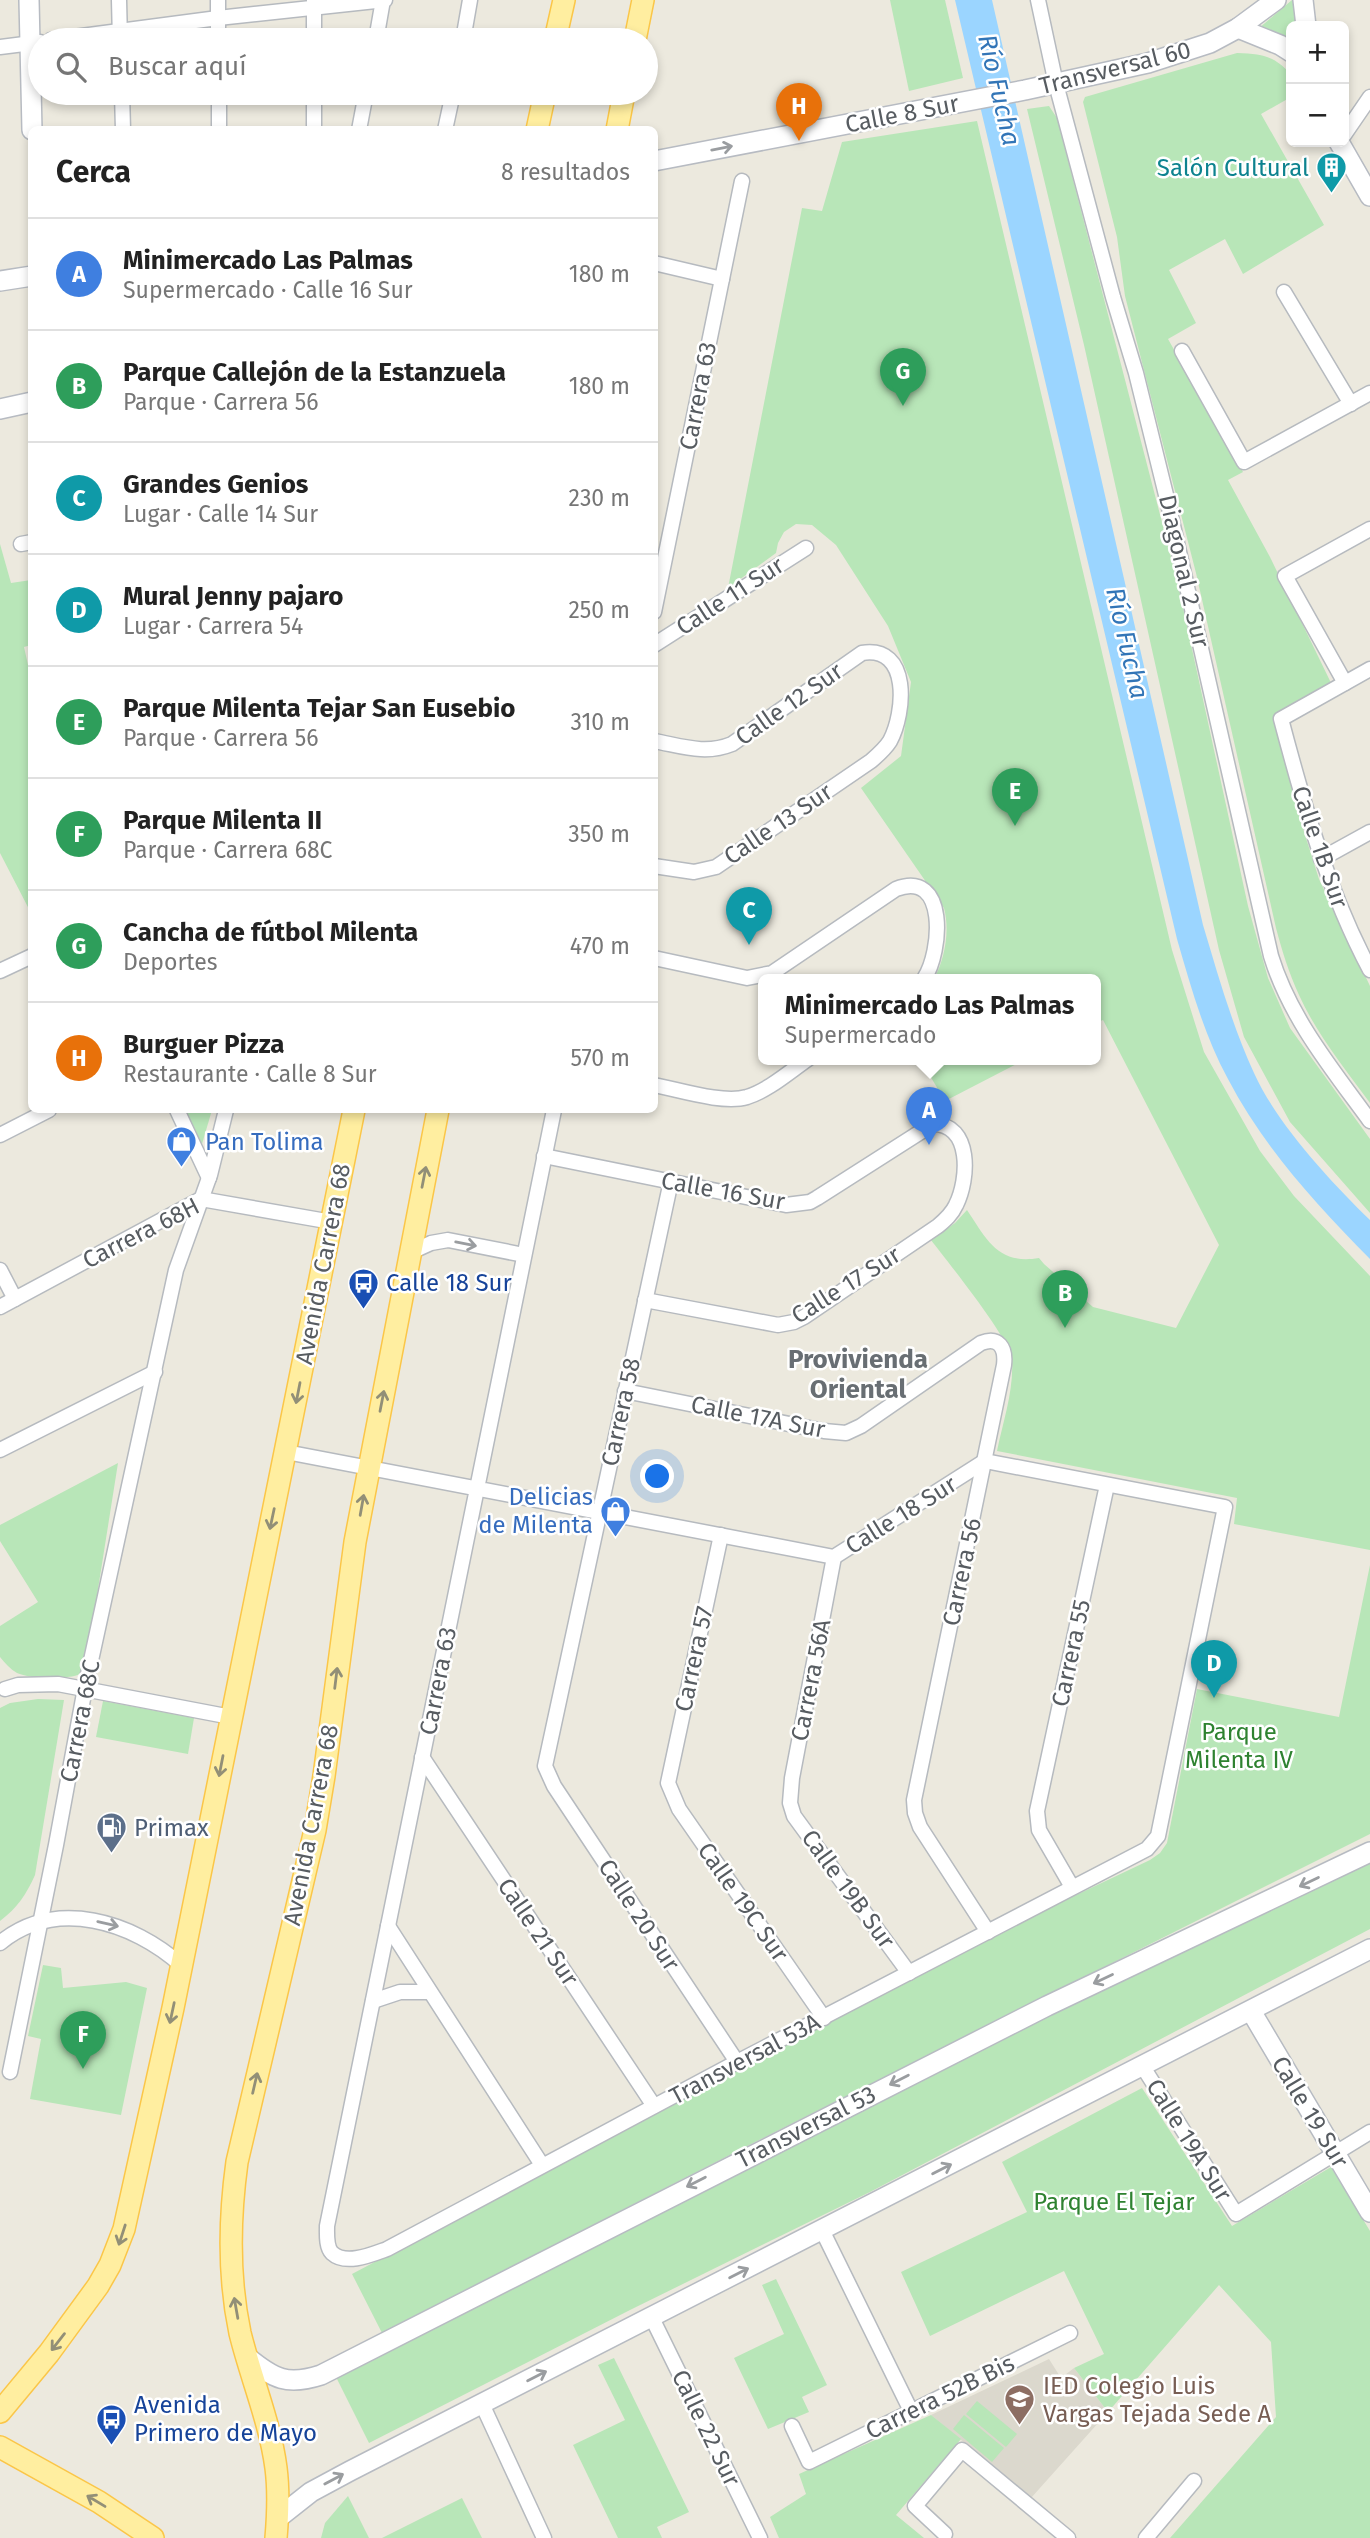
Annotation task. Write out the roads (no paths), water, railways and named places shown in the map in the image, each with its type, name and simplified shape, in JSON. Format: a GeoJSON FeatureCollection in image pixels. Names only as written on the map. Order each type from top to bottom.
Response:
{"type":"FeatureCollection","features":[{"type":"Feature","properties":{"kind":"main road"},"geometry":{"type":"LineString","coordinates":[[558,28],[564,0]]}},
{"type":"Feature","properties":{"kind":"main road"},"geometry":{"type":"LineString","coordinates":[[637,28],[643,0]]}},
{"type":"Feature","properties":{"kind":"main road"},"geometry":{"type":"LineString","coordinates":[[538,126],[542,105]]}},
{"type":"Feature","properties":{"kind":"main road"},"geometry":{"type":"LineString","coordinates":[[618,126],[622,105]]}},
{"type":"Feature","properties":{"kind":"main road","name":"Avenida Carrera 68"},"geometry":{"type":"LineString","coordinates":[[0,2412],[70,2326],[98,2286],[124,2230],[181,1965],[353,1113]]}},
{"type":"Feature","properties":{"kind":"main road","name":"Avenida Carrera 68"},"geometry":{"type":"LineString","coordinates":[[277,2528],[276,2467],[247,2357],[233,2290],[229,2251],[231,2205],[237,2162],[315,1829],[345,1603],[368,1468],[437,1113]]}},
{"type":"Feature","properties":{"kind":"main road"},"geometry":{"type":"LineString","coordinates":[[0,2447],[99,2502],[153,2538]]}},
{"type":"Feature","properties":{"kind":"street"},"geometry":{"type":"LineString","coordinates":[[29,0],[33,28]]}},
{"type":"Feature","properties":{"kind":"street"},"geometry":{"type":"LineString","coordinates":[[119,0],[120,28]]}},
{"type":"Feature","properties":{"kind":"street"},"geometry":{"type":"LineString","coordinates":[[218,0],[218,28]]}},
{"type":"Feature","properties":{"kind":"street"},"geometry":{"type":"LineString","coordinates":[[164,28],[314,4],[384,0],[378,28]]}},
{"type":"Feature","properties":{"kind":"street"},"geometry":{"type":"LineString","coordinates":[[465,28],[470,0]]}},
{"type":"Feature","properties":{"kind":"street","name":"Diagonal 2 Sur"},"geometry":{"type":"LineString","coordinates":[[1038,0],[1056,83],[1145,407],[1275,968],[1294,1011],[1370,1121]]}},
{"type":"Feature","properties":{"kind":"street","name":"Transversal 60"},"geometry":{"type":"LineString","coordinates":[[1025,90],[1182,54],[1237,28],[1276,0]]}},
{"type":"Feature","properties":{"kind":"street"},"geometry":{"type":"LineString","coordinates":[[1303,0],[1306,21]]}},
{"type":"Feature","properties":{"kind":"street"},"geometry":{"type":"LineString","coordinates":[[314,4],[314,28]]}},
{"type":"Feature","properties":{"kind":"street"},"geometry":{"type":"LineString","coordinates":[[1237,28],[1286,49]]}},
{"type":"Feature","properties":{"kind":"street"},"geometry":{"type":"LineString","coordinates":[[0,47],[28,43]]}},
{"type":"Feature","properties":{"kind":"street","name":"Calle 8 Sur"},"geometry":{"type":"LineString","coordinates":[[658,160],[1025,90]]}},
{"type":"Feature","properties":{"kind":"street"},"geometry":{"type":"LineString","coordinates":[[1349,128],[1370,97]]}},
{"type":"Feature","properties":{"kind":"street"},"geometry":{"type":"LineString","coordinates":[[32,126],[33,105]]}},
{"type":"Feature","properties":{"kind":"street"},"geometry":{"type":"LineString","coordinates":[[122,105],[123,126]]}},
{"type":"Feature","properties":{"kind":"street"},"geometry":{"type":"LineString","coordinates":[[219,105],[219,126]]}},
{"type":"Feature","properties":{"kind":"street"},"geometry":{"type":"LineString","coordinates":[[314,105],[314,126]]}},
{"type":"Feature","properties":{"kind":"street"},"geometry":{"type":"LineString","coordinates":[[360,126],[364,105]]}},
{"type":"Feature","properties":{"kind":"street"},"geometry":{"type":"LineString","coordinates":[[447,126],[451,105]]}},
{"type":"Feature","properties":{"kind":"street"},"geometry":{"type":"LineString","coordinates":[[1342,147],[1370,196]]}},
{"type":"Feature","properties":{"kind":"street","name":"Carrera 63"},"geometry":{"type":"LineString","coordinates":[[658,592],[742,181]]}},
{"type":"Feature","properties":{"kind":"street"},"geometry":{"type":"LineString","coordinates":[[658,264],[722,279]]}},
{"type":"Feature","properties":{"kind":"street"},"geometry":{"type":"LineString","coordinates":[[0,281],[28,277]]}},
{"type":"Feature","properties":{"kind":"street"},"geometry":{"type":"LineString","coordinates":[[1284,292],[1350,404]]}},
{"type":"Feature","properties":{"kind":"street"},"geometry":{"type":"LineString","coordinates":[[1182,352],[1244,462],[1370,393]]}},
{"type":"Feature","properties":{"kind":"street"},"geometry":{"type":"LineString","coordinates":[[0,409],[28,403]]}},
{"type":"Feature","properties":{"kind":"street"},"geometry":{"type":"LineString","coordinates":[[1370,529],[1284,576],[1345,683],[1370,669]]}},
{"type":"Feature","properties":{"kind":"street","name":"Calle 11 Sur"},"geometry":{"type":"LineString","coordinates":[[658,642],[806,548]]}},
{"type":"Feature","properties":{"kind":"street","name":"Calle 12 Sur"},"geometry":{"type":"LineString","coordinates":[[658,742],[704,751],[732,744],[862,653],[871,652],[881,654],[890,662],[901,684],[902,701],[889,743]]}},
{"type":"Feature","properties":{"kind":"street","name":"Calle 1B Sur"},"geometry":{"type":"LineString","coordinates":[[1345,683],[1282,719],[1321,859],[1350,933],[1370,970]]}},
{"type":"Feature","properties":{"kind":"street","name":"Calle 13 Sur"},"geometry":{"type":"LineString","coordinates":[[658,867],[694,872],[716,867],[871,761],[889,743]]}},
{"type":"Feature","properties":{"kind":"street"},"geometry":{"type":"LineString","coordinates":[[1321,859],[1370,832]]}},
{"type":"Feature","properties":{"kind":"street"},"geometry":{"type":"LineString","coordinates":[[769,974],[905,885],[920,888],[930,895],[933,904],[938,929],[936,947],[926,974]]}},
{"type":"Feature","properties":{"kind":"street"},"geometry":{"type":"LineString","coordinates":[[0,971],[28,958]]}},
{"type":"Feature","properties":{"kind":"street"},"geometry":{"type":"LineString","coordinates":[[658,959],[747,978],[758,977]]}},
{"type":"Feature","properties":{"kind":"street"},"geometry":{"type":"LineString","coordinates":[[658,1086],[729,1099],[745,1097],[762,1090],[799,1065]]}},
{"type":"Feature","properties":{"kind":"street"},"geometry":{"type":"LineString","coordinates":[[0,1135],[43,1113]]}},
{"type":"Feature","properties":{"kind":"street"},"geometry":{"type":"LineString","coordinates":[[178,1113],[209,1178]]}},
{"type":"Feature","properties":{"kind":"street","name":"Carrera 68C"},"geometry":{"type":"LineString","coordinates":[[10,2072],[85,1688],[179,1261],[209,1178],[225,1113]]}},
{"type":"Feature","properties":{"kind":"street","name":"Carrera 63"},"geometry":{"type":"LineString","coordinates":[[332,2253],[327,2226],[553,1113]]}},
{"type":"Feature","properties":{"kind":"street","name":"Calle 16 Sur"},"geometry":{"type":"LineString","coordinates":[[544,1156],[786,1205],[810,1202],[923,1129],[933,1124],[943,1124],[960,1138],[964,1152],[964,1175],[958,1202],[952,1212]]}},
{"type":"Feature","properties":{"kind":"street","name":"Carrera 58"},"geometry":{"type":"LineString","coordinates":[[545,1766],[671,1181]]}},
{"type":"Feature","properties":{"kind":"street","name":"Carrera 68H"},"geometry":{"type":"LineString","coordinates":[[0,1307],[201,1199],[332,1222]]}},
{"type":"Feature","properties":{"kind":"street","name":"Calle 17 Sur"},"geometry":{"type":"LineString","coordinates":[[645,1300],[778,1325],[794,1322],[938,1226],[952,1212]]}},
{"type":"Feature","properties":{"kind":"street"},"geometry":{"type":"LineString","coordinates":[[409,1253],[431,1242],[448,1241],[524,1255]]}},
{"type":"Feature","properties":{"kind":"street"},"geometry":{"type":"LineString","coordinates":[[0,1270],[15,1299]]}},
{"type":"Feature","properties":{"kind":"street","name":"Calle 17A Sur"},"geometry":{"type":"LineString","coordinates":[[625,1391],[824,1431],[846,1433],[862,1426],[989,1340]]}},
{"type":"Feature","properties":{"kind":"street","name":"Carrera 56"},"geometry":{"type":"LineString","coordinates":[[988,1932],[920,1826],[915,1813],[915,1800],[1006,1354],[1003,1346],[989,1340]]}},
{"type":"Feature","properties":{"kind":"street"},"geometry":{"type":"LineString","coordinates":[[0,1450],[155,1371]]}},
{"type":"Feature","properties":{"kind":"street","name":"Calle 18 Sur"},"geometry":{"type":"LineString","coordinates":[[286,1452],[834,1557],[985,1461]]}},
{"type":"Feature","properties":{"kind":"street"},"geometry":{"type":"LineString","coordinates":[[985,1461],[1107,1485]]}},
{"type":"Feature","properties":{"kind":"street","name":"Transversal 53A"},"geometry":{"type":"LineString","coordinates":[[332,2253],[350,2258],[387,2249],[1154,1843],[1225,1507],[1107,1485]]}},
{"type":"Feature","properties":{"kind":"street","name":"Carrera 55"},"geometry":{"type":"LineString","coordinates":[[1072,1888],[1039,1830],[1037,1811],[1107,1485]]}},
{"type":"Feature","properties":{"kind":"street","name":"Carrera 57"},"geometry":{"type":"LineString","coordinates":[[668,1783],[721,1535]]}},
{"type":"Feature","properties":{"kind":"street","name":"Carrera 56A"},"geometry":{"type":"LineString","coordinates":[[790,1803],[790,1791],[834,1557]]}},
{"type":"Feature","properties":{"kind":"street"},"geometry":{"type":"LineString","coordinates":[[2,1688],[42,1684],[85,1688],[231,1717]]}},
{"type":"Feature","properties":{"kind":"street","name":"Calle 21 Sur"},"geometry":{"type":"LineString","coordinates":[[422,1757],[654,2106]]}},
{"type":"Feature","properties":{"kind":"street","name":"Calle 20 Sur"},"geometry":{"type":"LineString","coordinates":[[545,1766],[554,1786],[737,2062]]}},
{"type":"Feature","properties":{"kind":"street","name":"Calle 19C Sur"},"geometry":{"type":"LineString","coordinates":[[668,1783],[679,1809],[824,2018]]}},
{"type":"Feature","properties":{"kind":"street","name":"Calle 19B Sur"},"geometry":{"type":"LineString","coordinates":[[790,1803],[794,1816],[909,1973]]}},
{"type":"Feature","properties":{"kind":"street","name":"Transversal 53"},"geometry":{"type":"LineString","coordinates":[[247,2357],[261,2369],[282,2380],[304,2381],[321,2375],[1058,2000],[1370,1852]]}},
{"type":"Feature","properties":{"kind":"street"},"geometry":{"type":"LineString","coordinates":[[0,1943],[23,1927],[40,1922],[80,1919],[126,1929],[147,1938],[181,1965]]}},
{"type":"Feature","properties":{"kind":"street"},"geometry":{"type":"LineString","coordinates":[[388,1926],[542,2165]]}},
{"type":"Feature","properties":{"kind":"street"},"geometry":{"type":"LineString","coordinates":[[277,2528],[311,2491],[1370,1949]]}},
{"type":"Feature","properties":{"kind":"street"},"geometry":{"type":"LineString","coordinates":[[373,2001],[400,1992],[429,1992]]}},
{"type":"Feature","properties":{"kind":"street","name":"Calle 19 Sur"},"geometry":{"type":"LineString","coordinates":[[1251,2011],[1370,2212]]}},
{"type":"Feature","properties":{"kind":"street","name":"Calle 19A Sur"},"geometry":{"type":"LineString","coordinates":[[1143,2067],[1236,2214],[1335,2153]]}},
{"type":"Feature","properties":{"kind":"street"},"geometry":{"type":"LineString","coordinates":[[1335,2153],[1370,2132]]}},
{"type":"Feature","properties":{"kind":"street"},"geometry":{"type":"LineString","coordinates":[[822,2230],[911,2412]]}},
{"type":"Feature","properties":{"kind":"street","name":"Calle 22 Sur"},"geometry":{"type":"LineString","coordinates":[[652,2318],[760,2538]]}},
{"type":"Feature","properties":{"kind":"street","name":"Carrera 52B Bis"},"geometry":{"type":"LineString","coordinates":[[792,2426],[809,2462],[1070,2333]]}},
{"type":"Feature","properties":{"kind":"street"},"geometry":{"type":"LineString","coordinates":[[482,2404],[544,2538]]}},
{"type":"Feature","properties":{"kind":"street"},"geometry":{"type":"LineString","coordinates":[[945,2534],[915,2506],[962,2450],[1068,2538]]}},
{"type":"Feature","properties":{"kind":"street"},"geometry":{"type":"LineString","coordinates":[[1146,2538],[1194,2481]]}},
{"type":"Feature","properties":{"kind":"water","name":"Río Fucha"},"geometry":{"type":"Polygon","coordinates":[[[955,0],[992,0],[1203,925],[1226,1000],[1254,1073],[1276,1112],[1322,1170],[1370,1220],[1370,1259],[1292,1174],[1258,1128],[1219,1062],[1199,1010],[1177,939],[955,0]]]}},
{"type":"Feature","properties":{"kind":"place","name":"Burguer Pizza"},"geometry":{"type":"Point","coordinates":[799,141]}},
{"type":"Feature","properties":{"kind":"place","name":"Salón Cultural"},"geometry":{"type":"Point","coordinates":[1332,195]}},
{"type":"Feature","properties":{"kind":"place","name":"Cancha de fútbol Milenta"},"geometry":{"type":"Point","coordinates":[903,406]}},
{"type":"Feature","properties":{"kind":"place","name":"Parque Milenta Tejar San Eusebio"},"geometry":{"type":"Point","coordinates":[1015,826]}},
{"type":"Feature","properties":{"kind":"place","name":"Grandes Genios"},"geometry":{"type":"Point","coordinates":[749,945]}},
{"type":"Feature","properties":{"kind":"place","name":"Minimercado Las Palmas"},"geometry":{"type":"Point","coordinates":[929,1145]}},
{"type":"Feature","properties":{"kind":"place","name":"Pan Tolima"},"geometry":{"type":"Point","coordinates":[182,1169]}},
{"type":"Feature","properties":{"kind":"place","name":"Calle 18 Sur"},"geometry":{"type":"Point","coordinates":[363,1310]}},
{"type":"Feature","properties":{"kind":"place","name":"Parque Callejón de la Estanzuela"},"geometry":{"type":"Point","coordinates":[1065,1328]}},
{"type":"Feature","properties":{"kind":"place","name":"Delicias de Milenta"},"geometry":{"type":"Point","coordinates":[616,1538]}},
{"type":"Feature","properties":{"kind":"place","name":"Mural Jenny pajaro"},"geometry":{"type":"Point","coordinates":[1214,1698]}},
{"type":"Feature","properties":{"kind":"place","name":"Primax"},"geometry":{"type":"Point","coordinates":[111,1855]}},
{"type":"Feature","properties":{"kind":"place","name":"Parque Milenta II"},"geometry":{"type":"Point","coordinates":[83,2069]}},
{"type":"Feature","properties":{"kind":"place","name":"IED Colegio Luis Vargas Tejada Sede A"},"geometry":{"type":"Point","coordinates":[1020,2427]}},
{"type":"Feature","properties":{"kind":"place","name":"Avenida Primero de Mayo"},"geometry":{"type":"Point","coordinates":[111,2446]}},
{"type":"Feature","properties":{"kind":"district","name":"Provivienda Oriental"},"geometry":{"type":"Point","coordinates":[858,1374]}},
{"type":"Feature","properties":{"kind":"park label","name":"Parque Milenta IV"},"geometry":{"type":"Point","coordinates":[1239,1746]}},
{"type":"Feature","properties":{"kind":"park label","name":"Parque El Tejar"},"geometry":{"type":"Point","coordinates":[1114,2202]}}]}
